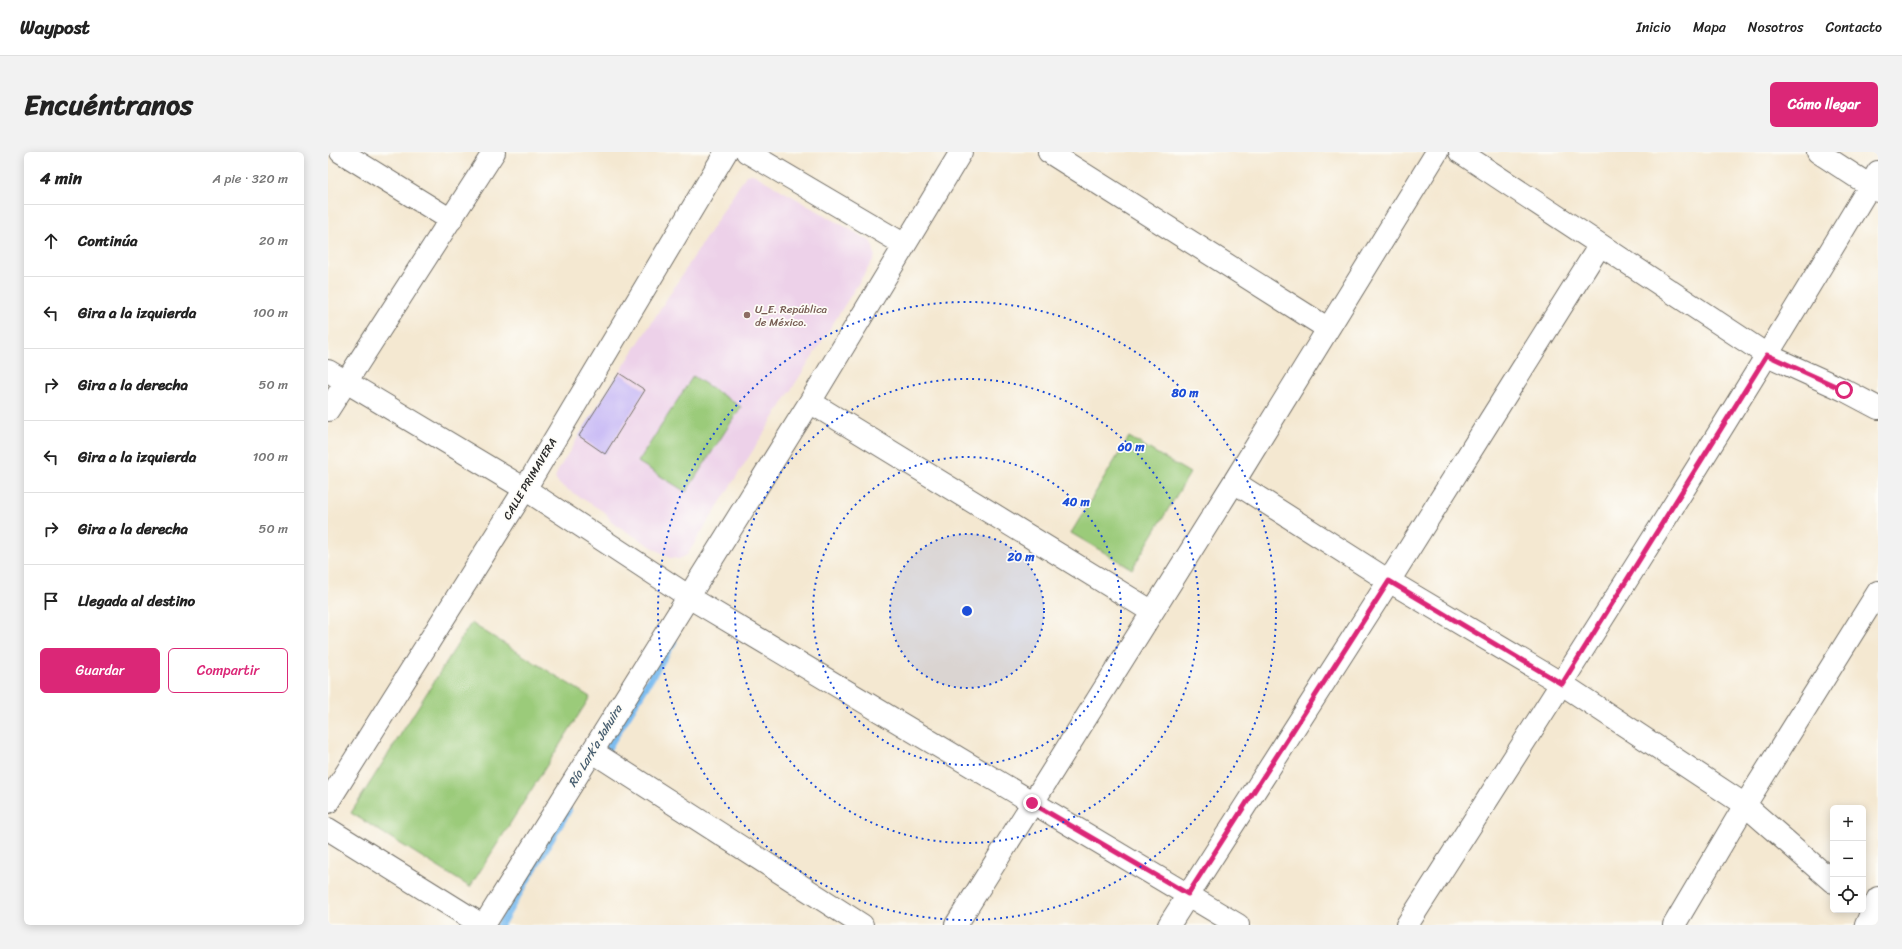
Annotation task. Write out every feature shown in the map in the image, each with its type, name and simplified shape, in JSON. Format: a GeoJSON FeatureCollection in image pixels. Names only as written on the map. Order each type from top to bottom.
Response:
{"type":"FeatureCollection","features":[{"type":"Feature","properties":{"kind":"street"},"geometry":{"type":"LineString","coordinates":[[328,164],[335,152]]}},
{"type":"Feature","properties":{"kind":"street"},"geometry":{"type":"LineString","coordinates":[[341,152],[451,220]]}},
{"type":"Feature","properties":{"kind":"street"},"geometry":{"type":"LineString","coordinates":[[328,410],[337,377],[451,220],[494,152]]}},
{"type":"Feature","properties":{"kind":"street","name":"CALLE PRIMAVERA"},"geometry":{"type":"LineString","coordinates":[[328,802],[525,489],[726,152]]}},
{"type":"Feature","properties":{"kind":"street"},"geometry":{"type":"LineString","coordinates":[[747,152],[905,246]]}},
{"type":"Feature","properties":{"kind":"street"},"geometry":{"type":"LineString","coordinates":[[328,829],[483,925],[593,752],[810,402],[961,152]]}},
{"type":"Feature","properties":{"kind":"street"},"geometry":{"type":"LineString","coordinates":[[1049,152],[1327,328]]}},
{"type":"Feature","properties":{"kind":"street"},"geometry":{"type":"LineString","coordinates":[[956,925],[1151,611],[1234,482],[1327,328],[1437,152]]}},
{"type":"Feature","properties":{"kind":"street"},"geometry":{"type":"LineString","coordinates":[[1460,152],[1767,355],[1844,390],[1878,408]]}},
{"type":"Feature","properties":{"kind":"street"},"geometry":{"type":"LineString","coordinates":[[1407,925],[1562,684],[1875,183],[1818,152]]}},
{"type":"Feature","properties":{"kind":"street"},"geometry":{"type":"LineString","coordinates":[[1169,925],[1389,581],[1600,245]]}},
{"type":"Feature","properties":{"kind":"street"},"geometry":{"type":"LineString","coordinates":[[337,377],[525,489],[689,597],[1238,925]]}},
{"type":"Feature","properties":{"kind":"street"},"geometry":{"type":"LineString","coordinates":[[810,402],[1151,611]]}},
{"type":"Feature","properties":{"kind":"street"},"geometry":{"type":"LineString","coordinates":[[1234,482],[1389,581],[1562,684],[1745,805],[1830,879]]}},
{"type":"Feature","properties":{"kind":"street"},"geometry":{"type":"LineString","coordinates":[[1674,925],[1745,805],[1878,592]]}},
{"type":"Feature","properties":{"kind":"street"},"geometry":{"type":"LineString","coordinates":[[593,752],[862,925]]}},
{"type":"Feature","properties":{"kind":"shaded area","name":"U_E. República de México."},"geometry":{"type":"Polygon","coordinates":[[[753,174],[872,242],[875,257],[687,555],[679,559],[670,558],[611,522],[606,513],[560,485],[555,478],[558,470],[579,436],[746,175],[753,174]]]}},
{"type":"Feature","properties":{"kind":"green space"},"geometry":{"type":"Polygon","coordinates":[[[693,376],[741,407],[686,492],[638,462],[693,376]]]}},
{"type":"Feature","properties":{"kind":"green space"},"geometry":{"type":"Polygon","coordinates":[[[1129,437],[1190,473],[1132,569],[1071,533],[1129,437]]]}},
{"type":"Feature","properties":{"kind":"green space"},"geometry":{"type":"Polygon","coordinates":[[[471,623],[590,697],[470,887],[351,813],[471,623]]]}},
{"type":"Feature","properties":{"kind":"building"},"geometry":{"type":"Polygon","coordinates":[[[619,373],[645,390],[605,454],[579,436],[619,373]]]}},
{"type":"Feature","properties":{"kind":"waterway","name":"Río Lark’a Jahuira"},"geometry":{"type":"LineString","coordinates":[[602,757],[673,642]]}},
{"type":"Feature","properties":{"kind":"waterway","name":"Río Lark’a Jahuira"},"geometry":{"type":"LineString","coordinates":[[500,925],[568,810]]}},
{"type":"Feature","properties":{"kind":"place","name":"U_E. República de México."},"geometry":{"type":"Point","coordinates":[747,315]}},
{"type":"Feature","properties":{"kind":"route"},"geometry":{"type":"LineString","coordinates":[[1032,803],[1188,894],[1389,581],[1562,684],[1767,355],[1844,390]]}}]}
